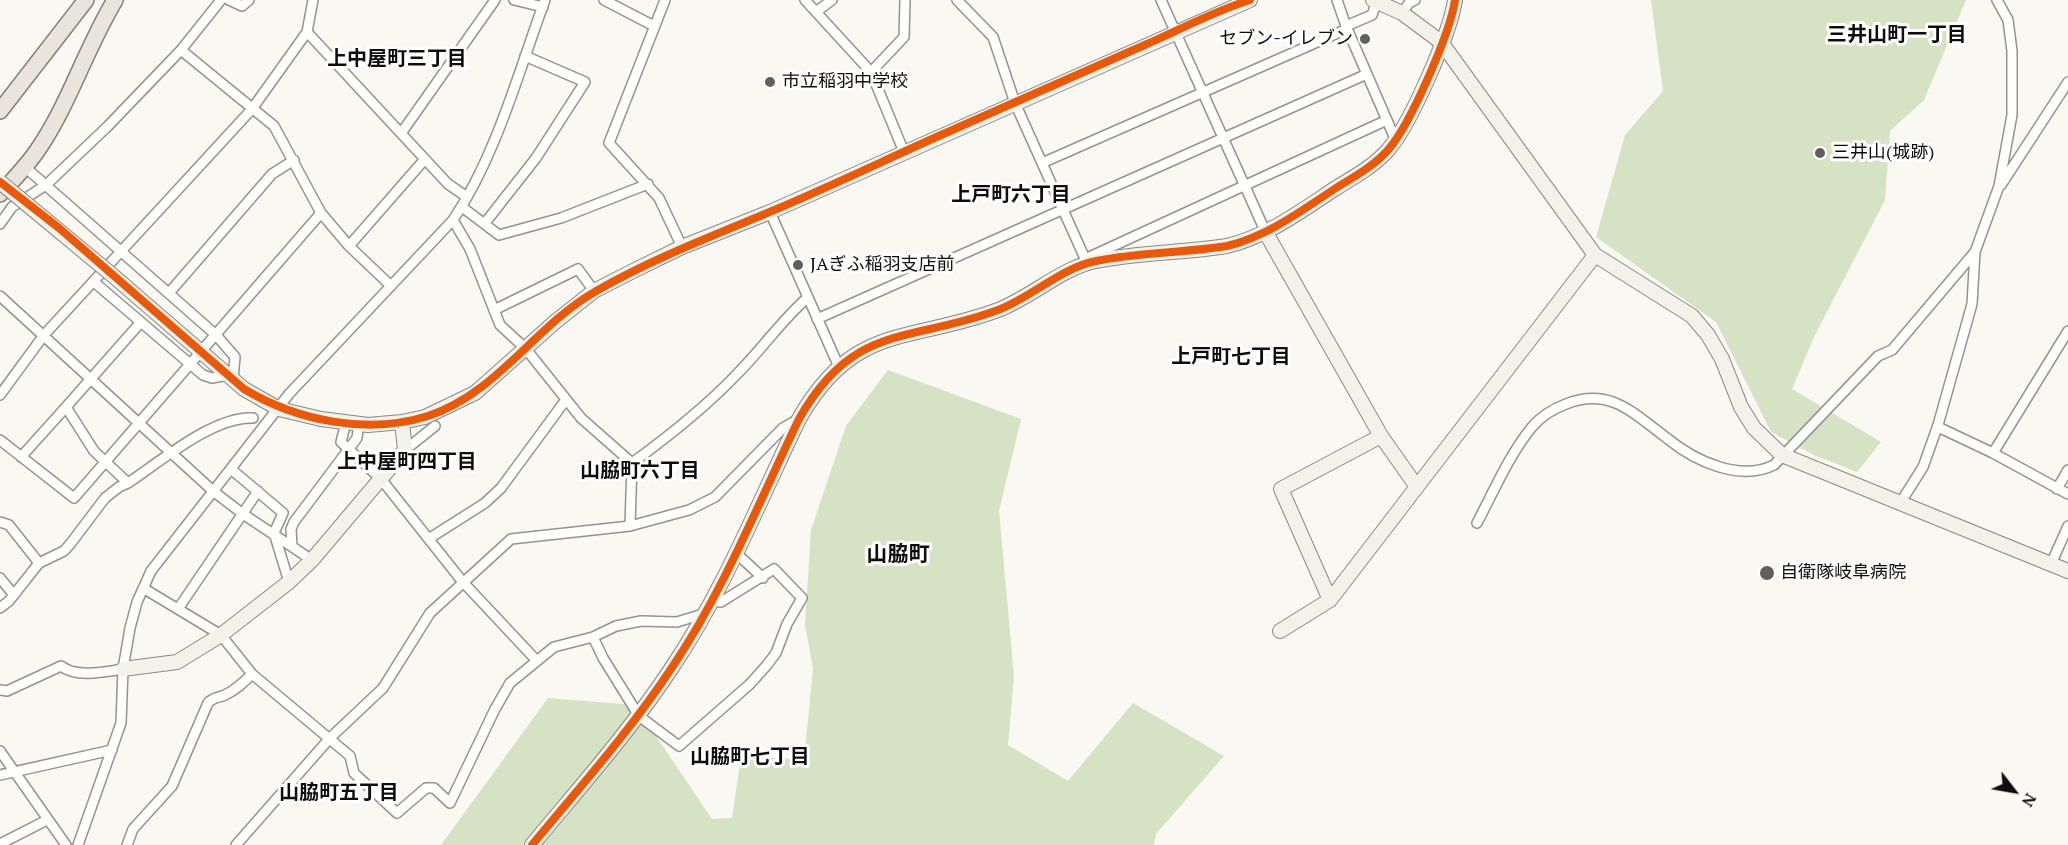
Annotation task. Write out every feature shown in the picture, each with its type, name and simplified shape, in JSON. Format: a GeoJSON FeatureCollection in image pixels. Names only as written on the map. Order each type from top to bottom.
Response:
{"type":"FeatureCollection","features":[{"type":"Feature","properties":{"kind":"main road"},"geometry":{"type":"LineString","coordinates":[[0,111],[86,0]]}},
{"type":"Feature","properties":{"kind":"main road"},"geometry":{"type":"LineString","coordinates":[[0,194],[25,167],[57,116],[105,15],[116,0]]}},
{"type":"Feature","properties":{"kind":"street"},"geometry":{"type":"LineString","coordinates":[[0,224],[12,207],[46,185],[108,126],[181,50],[221,0]]}},
{"type":"Feature","properties":{"kind":"street"},"geometry":{"type":"LineString","coordinates":[[229,0],[242,6],[249,0]]}},
{"type":"Feature","properties":{"kind":"street"},"geometry":{"type":"LineString","coordinates":[[0,395],[44,335],[252,109],[307,32],[313,0]]}},
{"type":"Feature","properties":{"kind":"street"},"geometry":{"type":"LineString","coordinates":[[402,132],[495,0]]}},
{"type":"Feature","properties":{"kind":"street"},"geometry":{"type":"LineString","coordinates":[[78,845],[123,712],[123,669],[137,602],[143,588],[172,542],[289,394],[453,220],[462,207],[502,119],[544,3],[514,0]]}},
{"type":"Feature","properties":{"kind":"street"},"geometry":{"type":"LineString","coordinates":[[604,0],[654,26]]}},
{"type":"Feature","properties":{"kind":"street"},"geometry":{"type":"LineString","coordinates":[[665,0],[609,143],[659,198],[682,246]]}},
{"type":"Feature","properties":{"kind":"street"},"geometry":{"type":"LineString","coordinates":[[805,0],[872,72],[904,152]]}},
{"type":"Feature","properties":{"kind":"street"},"geometry":{"type":"LineString","coordinates":[[817,11],[832,0]]}},
{"type":"Feature","properties":{"kind":"street"},"geometry":{"type":"LineString","coordinates":[[872,72],[904,37],[905,0]]}},
{"type":"Feature","properties":{"kind":"street"},"geometry":{"type":"LineString","coordinates":[[957,0],[993,37],[1015,103],[1086,261]]}},
{"type":"Feature","properties":{"kind":"street"},"geometry":{"type":"LineString","coordinates":[[1161,0],[1266,232],[1381,436],[1417,488]]}},
{"type":"Feature","properties":{"kind":"street"},"geometry":{"type":"LineString","coordinates":[[0,182],[244,389],[279,409],[352,423],[402,422],[425,417],[462,401],[486,384],[555,322],[594,291],[682,246],[770,212],[1250,0]]}},
{"type":"Feature","properties":{"kind":"street"},"geometry":{"type":"LineString","coordinates":[[1337,0],[1346,27],[1396,141]]}},
{"type":"Feature","properties":{"kind":"street"},"geometry":{"type":"LineString","coordinates":[[1402,13],[1409,3],[1415,0]]}},
{"type":"Feature","properties":{"kind":"street"},"geometry":{"type":"LineString","coordinates":[[1086,261],[1227,246],[1266,232],[1368,168],[1396,141],[1414,108],[1441,42],[1455,0]]}},
{"type":"Feature","properties":{"kind":"street"},"geometry":{"type":"LineString","coordinates":[[1899,505],[1923,467],[1938,427],[1972,304],[1975,252],[1999,186],[2012,115],[2012,51],[2008,20],[1997,0]]}},
{"type":"Feature","properties":{"kind":"street"},"geometry":{"type":"LineString","coordinates":[[1042,163],[1372,15],[1375,1],[1402,13],[1441,42],[1596,255],[1692,316],[1708,335],[1722,359],[1741,407],[1754,428],[1782,455],[1899,505],[2068,571]]}},
{"type":"Feature","properties":{"kind":"street"},"geometry":{"type":"LineString","coordinates":[[307,32],[448,184],[467,197]]}},
{"type":"Feature","properties":{"kind":"street"},"geometry":{"type":"LineString","coordinates":[[181,50],[274,126],[321,213],[349,246],[390,285]]}},
{"type":"Feature","properties":{"kind":"street"},"geometry":{"type":"LineString","coordinates":[[485,223],[536,158],[585,82],[525,56]]}},
{"type":"Feature","properties":{"kind":"street"},"geometry":{"type":"LineString","coordinates":[[817,319],[1367,74]]}},
{"type":"Feature","properties":{"kind":"street"},"geometry":{"type":"LineString","coordinates":[[1999,186],[2068,82]]}},
{"type":"Feature","properties":{"kind":"street"},"geometry":{"type":"LineString","coordinates":[[532,845],[639,716],[704,614],[811,398],[839,368],[877,342],[998,310],[1086,261],[1387,120]]}},
{"type":"Feature","properties":{"kind":"street"},"geometry":{"type":"LineString","coordinates":[[349,246],[425,159]]}},
{"type":"Feature","properties":{"kind":"street"},"geometry":{"type":"LineString","coordinates":[[170,293],[272,174],[294,160]]}},
{"type":"Feature","properties":{"kind":"street"},"geometry":{"type":"LineString","coordinates":[[25,167],[216,335],[236,357],[230,377]]}},
{"type":"Feature","properties":{"kind":"street"},"geometry":{"type":"LineString","coordinates":[[462,207],[499,235],[561,218],[648,184]]}},
{"type":"Feature","properties":{"kind":"street"},"geometry":{"type":"LineString","coordinates":[[770,212],[839,368]]}},
{"type":"Feature","properties":{"kind":"street"},"geometry":{"type":"LineString","coordinates":[[0,440],[74,498],[321,213]]}},
{"type":"Feature","properties":{"kind":"street"},"geometry":{"type":"LineString","coordinates":[[453,220],[470,249],[501,325],[526,349],[566,401],[632,463],[630,526]]}},
{"type":"Feature","properties":{"kind":"street"},"geometry":{"type":"LineString","coordinates":[[1477,523],[1514,452],[1532,426],[1555,408],[1574,401],[1591,399],[1620,404],[1645,419],[1667,439],[1693,456],[1722,467],[1747,472],[1764,470],[1774,465],[1878,356],[1892,350],[1975,252]]}},
{"type":"Feature","properties":{"kind":"street"},"geometry":{"type":"LineString","coordinates":[[1280,631],[1330,600],[1596,255]]}},
{"type":"Feature","properties":{"kind":"street"},"geometry":{"type":"LineString","coordinates":[[494,310],[578,270],[594,291]]}},
{"type":"Feature","properties":{"kind":"street"},"geometry":{"type":"LineString","coordinates":[[94,282],[190,364],[212,378],[230,377]]}},
{"type":"Feature","properties":{"kind":"street"},"geometry":{"type":"LineString","coordinates":[[0,296],[213,490],[243,514],[312,560]]}},
{"type":"Feature","properties":{"kind":"street"},"geometry":{"type":"LineString","coordinates":[[632,463],[685,422],[736,376],[789,314],[807,298]]}},
{"type":"Feature","properties":{"kind":"street"},"geometry":{"type":"LineString","coordinates":[[21,456],[141,322]]}},
{"type":"Feature","properties":{"kind":"street"},"geometry":{"type":"LineString","coordinates":[[1993,453],[2068,331]]}},
{"type":"Feature","properties":{"kind":"street"},"geometry":{"type":"LineString","coordinates":[[430,538],[485,503],[501,488],[566,401]]}},
{"type":"Feature","properties":{"kind":"street"},"geometry":{"type":"LineString","coordinates":[[66,407],[94,451],[128,483]]}},
{"type":"Feature","properties":{"kind":"street"},"geometry":{"type":"LineString","coordinates":[[0,608],[14,596],[39,563],[64,551],[105,498],[118,486],[128,483],[171,454],[224,424],[241,417],[253,417]]}},
{"type":"Feature","properties":{"kind":"street"},"geometry":{"type":"LineString","coordinates":[[236,845],[330,738],[383,688],[430,613],[462,581],[512,539],[630,526],[666,518],[715,497],[783,428],[799,419]]}},
{"type":"Feature","properties":{"kind":"street"},"geometry":{"type":"LineString","coordinates":[[402,422],[405,450]]}},
{"type":"Feature","properties":{"kind":"street"},"geometry":{"type":"LineString","coordinates":[[352,423],[341,442],[381,479],[462,581],[537,661]]}},
{"type":"Feature","properties":{"kind":"street"},"geometry":{"type":"LineString","coordinates":[[292,546],[291,530],[294,522],[357,438],[352,423]]}},
{"type":"Feature","properties":{"kind":"street"},"geometry":{"type":"LineString","coordinates":[[0,690],[7,691],[61,666],[68,672],[100,672],[177,662],[221,635],[289,582],[312,560],[405,450],[435,426]]}},
{"type":"Feature","properties":{"kind":"street"},"geometry":{"type":"LineString","coordinates":[[1938,427],[1993,453],[2068,494]]}},
{"type":"Feature","properties":{"kind":"street"},"geometry":{"type":"LineString","coordinates":[[1330,600],[1281,489],[1381,436]]}},
{"type":"Feature","properties":{"kind":"street"},"geometry":{"type":"LineString","coordinates":[[231,469],[283,513],[274,533],[289,582]]}},
{"type":"Feature","properties":{"kind":"street"},"geometry":{"type":"LineString","coordinates":[[2057,489],[2068,470]]}},
{"type":"Feature","properties":{"kind":"street"},"geometry":{"type":"LineString","coordinates":[[178,609],[258,491]]}},
{"type":"Feature","properties":{"kind":"street"},"geometry":{"type":"LineString","coordinates":[[0,522],[9,525],[39,563]]}},
{"type":"Feature","properties":{"kind":"street"},"geometry":{"type":"LineString","coordinates":[[2051,564],[2068,526]]}},
{"type":"Feature","properties":{"kind":"street"},"geometry":{"type":"LineString","coordinates":[[735,552],[763,578]]}},
{"type":"Feature","properties":{"kind":"street"},"geometry":{"type":"LineString","coordinates":[[593,637],[603,658],[639,716],[679,746],[750,684],[767,665],[776,653],[787,624],[802,598],[774,569],[763,578],[721,602],[711,601]]}},
{"type":"Feature","properties":{"kind":"street"},"geometry":{"type":"LineString","coordinates":[[0,578],[14,596]]}},
{"type":"Feature","properties":{"kind":"street"},"geometry":{"type":"LineString","coordinates":[[143,588],[221,635],[252,674],[350,756],[354,773],[397,813],[426,788],[435,788],[450,803],[510,683],[554,647],[593,637],[624,624],[640,621],[677,622],[704,614]]}},
{"type":"Feature","properties":{"kind":"street"},"geometry":{"type":"LineString","coordinates":[[127,845],[133,829],[172,786],[208,703],[212,698],[224,696],[239,687],[252,674]]}},
{"type":"Feature","properties":{"kind":"street"},"geometry":{"type":"LineString","coordinates":[[0,775],[112,750]]}},
{"type":"Feature","properties":{"kind":"street"},"geometry":{"type":"LineString","coordinates":[[0,751],[66,845]]}},
{"type":"Feature","properties":{"kind":"street"},"geometry":{"type":"LineString","coordinates":[[0,844],[47,820]]}},
{"type":"Feature","properties":{"kind":"green space"},"geometry":{"type":"Polygon","coordinates":[[[1651,0],[1966,0],[1924,100],[1890,131],[1885,200],[1814,337],[1792,389],[1881,442],[1857,472],[1814,455],[1771,432],[1716,322],[1596,237],[1625,135],[1663,91],[1651,0]]]}},
{"type":"Feature","properties":{"kind":"green space"},"geometry":{"type":"Polygon","coordinates":[[[888,370],[1021,419],[999,511],[1014,676],[1008,745],[1068,781],[1133,703],[1224,756],[1156,834],[1154,845],[441,845],[548,698],[635,705],[712,819],[732,818],[741,756],[804,760],[813,668],[805,625],[811,530],[846,426],[888,370]]]}},
{"type":"Feature","properties":{"kind":"cycle path"},"geometry":{"type":"LineString","coordinates":[[0,182],[59,228],[244,389],[287,409],[333,422],[357,424],[405,422],[428,416],[475,392],[575,305],[598,290],[641,268],[815,193],[1211,15],[1250,0]]}},
{"type":"Feature","properties":{"kind":"cycle path"},"geometry":{"type":"LineString","coordinates":[[532,845],[623,735],[673,666],[725,576],[799,419],[820,388],[841,366],[863,351],[886,340],[998,310],[1083,265],[1129,256],[1227,246],[1242,242],[1284,222],[1363,171],[1388,150],[1418,101],[1446,34],[1455,0]]}},
{"type":"Feature","properties":{"kind":"place","name":"セブン-イレブン"},"geometry":{"type":"Point","coordinates":[1365,39]}},
{"type":"Feature","properties":{"kind":"place","name":"市立稲羽中学校"},"geometry":{"type":"Point","coordinates":[770,82]}},
{"type":"Feature","properties":{"kind":"place","name":"三井山(城跡)"},"geometry":{"type":"Point","coordinates":[1820,153]}},
{"type":"Feature","properties":{"kind":"place","name":"JAぎふ稲羽支店前"},"geometry":{"type":"Point","coordinates":[798,265]}},
{"type":"Feature","properties":{"kind":"place","name":"自衛隊岐阜病院"},"geometry":{"type":"Point","coordinates":[1767,573]}},
{"type":"Feature","properties":{"kind":"district","name":"三井山町一丁目"},"geometry":{"type":"Point","coordinates":[1897,35]}},
{"type":"Feature","properties":{"kind":"district","name":"上中屋町三丁目"},"geometry":{"type":"Point","coordinates":[397,59]}},
{"type":"Feature","properties":{"kind":"district","name":"上戸町六丁目"},"geometry":{"type":"Point","coordinates":[1011,195]}},
{"type":"Feature","properties":{"kind":"district","name":"上戸町七丁目"},"geometry":{"type":"Point","coordinates":[1231,357]}},
{"type":"Feature","properties":{"kind":"district","name":"上中屋町四丁目"},"geometry":{"type":"Point","coordinates":[407,462]}},
{"type":"Feature","properties":{"kind":"district","name":"山脇町六丁目"},"geometry":{"type":"Point","coordinates":[640,471]}},
{"type":"Feature","properties":{"kind":"district","name":"山脇町"},"geometry":{"type":"Point","coordinates":[898,555]}},
{"type":"Feature","properties":{"kind":"district","name":"山脇町七丁目"},"geometry":{"type":"Point","coordinates":[750,757]}},
{"type":"Feature","properties":{"kind":"district","name":"山脇町五丁目"},"geometry":{"type":"Point","coordinates":[339,793]}}]}
